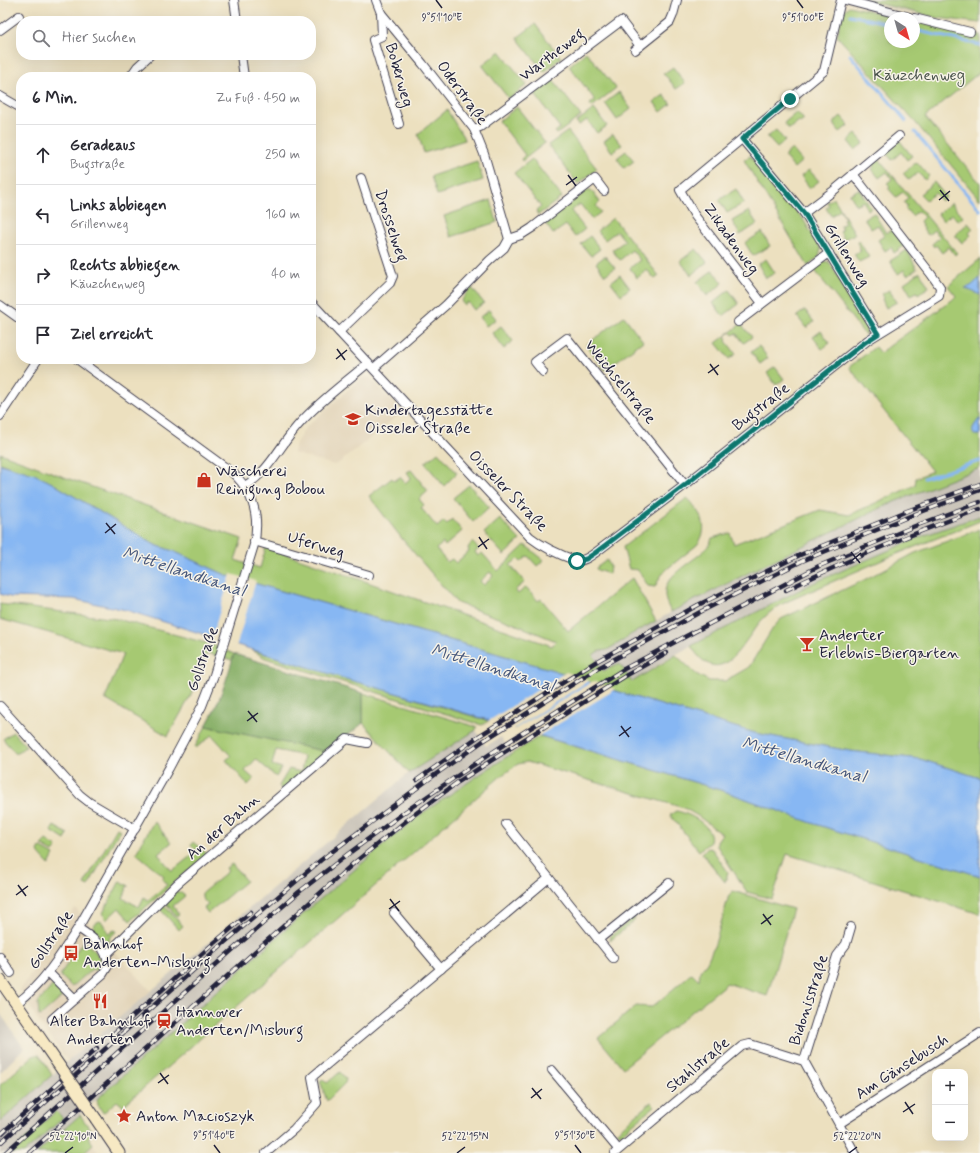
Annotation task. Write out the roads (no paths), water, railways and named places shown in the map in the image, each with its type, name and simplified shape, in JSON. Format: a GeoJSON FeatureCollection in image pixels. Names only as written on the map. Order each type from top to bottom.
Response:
{"type":"FeatureCollection","features":[{"type":"Feature","properties":{"kind":"main road"},"geometry":{"type":"LineString","coordinates":[[3,984],[119,1153]]}},
{"type":"Feature","properties":{"kind":"street"},"geometry":{"type":"LineString","coordinates":[[234,0],[236,16]]}},
{"type":"Feature","properties":{"kind":"street","name":"Oderstraße"},"geometry":{"type":"LineString","coordinates":[[376,0],[381,13],[474,129],[484,154],[509,239]]}},
{"type":"Feature","properties":{"kind":"street","name":"Wartheweg"},"geometry":{"type":"LineString","coordinates":[[474,129],[621,21],[638,48],[670,22],[674,15],[677,0]]}},
{"type":"Feature","properties":{"kind":"street"},"geometry":{"type":"LineString","coordinates":[[742,139],[824,71],[841,0]]}},
{"type":"Feature","properties":{"kind":"street"},"geometry":{"type":"LineString","coordinates":[[845,0],[891,12]]}},
{"type":"Feature","properties":{"kind":"street","name":"Boberweg"},"geometry":{"type":"LineString","coordinates":[[381,13],[382,36],[373,40],[399,124]]}},
{"type":"Feature","properties":{"kind":"street"},"geometry":{"type":"LineString","coordinates":[[0,30],[16,18]]}},
{"type":"Feature","properties":{"kind":"street"},"geometry":{"type":"LineString","coordinates":[[920,20],[970,32]]}},
{"type":"Feature","properties":{"kind":"street"},"geometry":{"type":"LineString","coordinates":[[134,72],[145,60]]}},
{"type":"Feature","properties":{"kind":"street"},"geometry":{"type":"LineString","coordinates":[[242,60],[243,72]]}},
{"type":"Feature","properties":{"kind":"street"},"geometry":{"type":"LineString","coordinates":[[0,96],[16,105]]}},
{"type":"Feature","properties":{"kind":"street"},"geometry":{"type":"LineString","coordinates":[[804,213],[899,136]]}},
{"type":"Feature","properties":{"kind":"street","name":"Zikadenweg"},"geometry":{"type":"LineString","coordinates":[[742,139],[680,190],[695,216],[762,303]]}},
{"type":"Feature","properties":{"kind":"street","name":"Grillenweg"},"geometry":{"type":"LineString","coordinates":[[742,139],[804,213],[878,334]]}},
{"type":"Feature","properties":{"kind":"street","name":"Bugstraße"},"geometry":{"type":"LineString","coordinates":[[580,561],[595,553],[685,485],[859,347],[939,296],[940,287],[931,274],[853,174]]}},
{"type":"Feature","properties":{"kind":"street","name":"Drosselweg"},"geometry":{"type":"LineString","coordinates":[[339,332],[390,283],[393,276],[361,178]]}},
{"type":"Feature","properties":{"kind":"street"},"geometry":{"type":"LineString","coordinates":[[245,486],[269,466],[300,422],[446,305],[490,260],[504,248],[509,239],[520,236],[532,228],[595,179],[604,191]]}},
{"type":"Feature","properties":{"kind":"street"},"geometry":{"type":"LineString","coordinates":[[738,322],[829,253]]}},
{"type":"Feature","properties":{"kind":"street"},"geometry":{"type":"LineString","coordinates":[[0,305],[16,316]]}},
{"type":"Feature","properties":{"kind":"street","name":"Oisseler Straße"},"geometry":{"type":"LineString","coordinates":[[316,307],[530,537],[556,553],[580,561]]}},
{"type":"Feature","properties":{"kind":"street","name":"Weichselstraße"},"geometry":{"type":"LineString","coordinates":[[543,372],[536,362],[567,338],[685,485]]}},
{"type":"Feature","properties":{"kind":"street"},"geometry":{"type":"LineString","coordinates":[[0,416],[35,364]]}},
{"type":"Feature","properties":{"kind":"street","name":"Gollstraße"},"geometry":{"type":"LineString","coordinates":[[17,1003],[31,993],[65,949],[135,829],[202,706],[220,656],[248,564],[256,530],[255,512],[250,495],[240,479],[228,468],[84,364]]}},
{"type":"Feature","properties":{"kind":"street","name":"Uferweg"},"geometry":{"type":"LineString","coordinates":[[254,541],[368,575]]}},
{"type":"Feature","properties":{"kind":"street"},"geometry":{"type":"LineString","coordinates":[[0,706],[80,795],[89,802],[135,829]]}},
{"type":"Feature","properties":{"kind":"street","name":"An der Bahn"},"geometry":{"type":"LineString","coordinates":[[106,955],[137,922],[182,880],[347,739],[367,743]]}},
{"type":"Feature","properties":{"kind":"street"},"geometry":{"type":"LineString","coordinates":[[506,824],[613,958]]}},
{"type":"Feature","properties":{"kind":"street"},"geometry":{"type":"LineString","coordinates":[[266,1153],[294,1129],[317,1103],[312,1077],[549,878]]}},
{"type":"Feature","properties":{"kind":"street"},"geometry":{"type":"LineString","coordinates":[[598,940],[669,883]]}},
{"type":"Feature","properties":{"kind":"street"},"geometry":{"type":"LineString","coordinates":[[394,913],[441,969]]}},
{"type":"Feature","properties":{"kind":"street","name":"Bidonisstraße"},"geometry":{"type":"LineString","coordinates":[[804,1061],[837,956],[846,944],[851,927]]}},
{"type":"Feature","properties":{"kind":"street"},"geometry":{"type":"LineString","coordinates":[[52,1019],[103,974],[108,966],[106,955],[93,937],[78,928]]}},
{"type":"Feature","properties":{"kind":"street"},"geometry":{"type":"LineString","coordinates":[[0,957],[11,973]]}},
{"type":"Feature","properties":{"kind":"street"},"geometry":{"type":"LineString","coordinates":[[48,972],[75,999]]}},
{"type":"Feature","properties":{"kind":"street","name":"Am Gänsebusch"},"geometry":{"type":"LineString","coordinates":[[839,1124],[980,1033]]}},
{"type":"Feature","properties":{"kind":"street","name":"Stahlstraße"},"geometry":{"type":"LineString","coordinates":[[617,1151],[742,1046],[750,1044],[804,1061]]}},
{"type":"Feature","properties":{"kind":"street"},"geometry":{"type":"LineString","coordinates":[[804,1061],[855,1153]]}},
{"type":"Feature","properties":{"kind":"street"},"geometry":{"type":"LineString","coordinates":[[552,1070],[617,1151]]}},
{"type":"Feature","properties":{"kind":"water"},"geometry":{"type":"Polygon","coordinates":[[[980,278],[980,295],[965,288],[971,286],[980,278]]]}},
{"type":"Feature","properties":{"kind":"water"},"geometry":{"type":"Polygon","coordinates":[[[979,419],[980,435],[974,435],[973,429],[979,419]]]}},
{"type":"Feature","properties":{"kind":"water","name":"Mittellandkanal"},"geometry":{"type":"Polygon","coordinates":[[[0,464],[34,474],[52,483],[155,545],[173,551],[226,575],[553,670],[628,695],[755,733],[850,751],[920,759],[980,778],[980,876],[812,823],[724,791],[438,705],[346,679],[126,610],[73,599],[10,597],[0,594],[0,464]]]}},
{"type":"Feature","properties":{"kind":"waterway"},"geometry":{"type":"LineString","coordinates":[[850,15],[884,23]]}},
{"type":"Feature","properties":{"kind":"waterway"},"geometry":{"type":"LineString","coordinates":[[920,31],[980,45]]}},
{"type":"Feature","properties":{"kind":"waterway"},"geometry":{"type":"LineString","coordinates":[[850,55],[906,121]]}},
{"type":"Feature","properties":{"kind":"waterway"},"geometry":{"type":"LineString","coordinates":[[915,132],[980,210]]}},
{"type":"Feature","properties":{"kind":"waterway"},"geometry":{"type":"LineString","coordinates":[[924,478],[980,461]]}},
{"type":"Feature","properties":{"kind":"railway"},"geometry":{"type":"LineString","coordinates":[[417,780],[479,736],[597,661],[698,605],[800,555],[907,511],[980,484]]}},
{"type":"Feature","properties":{"kind":"railway"},"geometry":{"type":"LineString","coordinates":[[0,1143],[218,948],[321,860],[429,779],[483,741],[600,667],[702,611],[802,561],[910,516],[980,490]]}},
{"type":"Feature","properties":{"kind":"railway"},"geometry":{"type":"LineString","coordinates":[[5,1153],[299,892],[406,811],[454,778],[624,669],[819,566],[915,526],[980,502]]}},
{"type":"Feature","properties":{"kind":"railway"},"geometry":{"type":"LineString","coordinates":[[786,590],[882,547],[980,509]]}},
{"type":"Feature","properties":{"kind":"railway"},"geometry":{"type":"LineString","coordinates":[[29,1153],[354,863],[411,817],[458,782],[509,749],[627,675],[666,653]]}},
{"type":"Feature","properties":{"kind":"railway"},"geometry":{"type":"LineString","coordinates":[[112,1035],[214,943],[251,912]]}},
{"type":"Feature","properties":{"kind":"railway"},"geometry":{"type":"LineString","coordinates":[[0,1135],[97,1048]]}},
{"type":"Feature","properties":{"kind":"place","name":"Kindertagesstätte Oisseler Straße"},"geometry":{"type":"Point","coordinates":[353,419]}},
{"type":"Feature","properties":{"kind":"place","name":"Wäscherei Reinigung Bobou"},"geometry":{"type":"Point","coordinates":[204,480]}},
{"type":"Feature","properties":{"kind":"place","name":"Anderter Erlebnis-Biergarten"},"geometry":{"type":"Point","coordinates":[807,644]}},
{"type":"Feature","properties":{"kind":"place","name":"Bahnhof Anderten-Misburg"},"geometry":{"type":"Point","coordinates":[71,953]}},
{"type":"Feature","properties":{"kind":"place","name":"Alter Bahnhof Anderten"},"geometry":{"type":"Point","coordinates":[100,1001]}},
{"type":"Feature","properties":{"kind":"place","name":"Hannover Anderten/Misburg"},"geometry":{"type":"Point","coordinates":[164,1021]}},
{"type":"Feature","properties":{"kind":"place","name":"Anton Macioszyk"},"geometry":{"type":"Point","coordinates":[124,1116]}},
{"type":"Feature","properties":{"kind":"park label","name":"Käuzchenweg"},"geometry":{"type":"Point","coordinates":[919,75]}}]}
